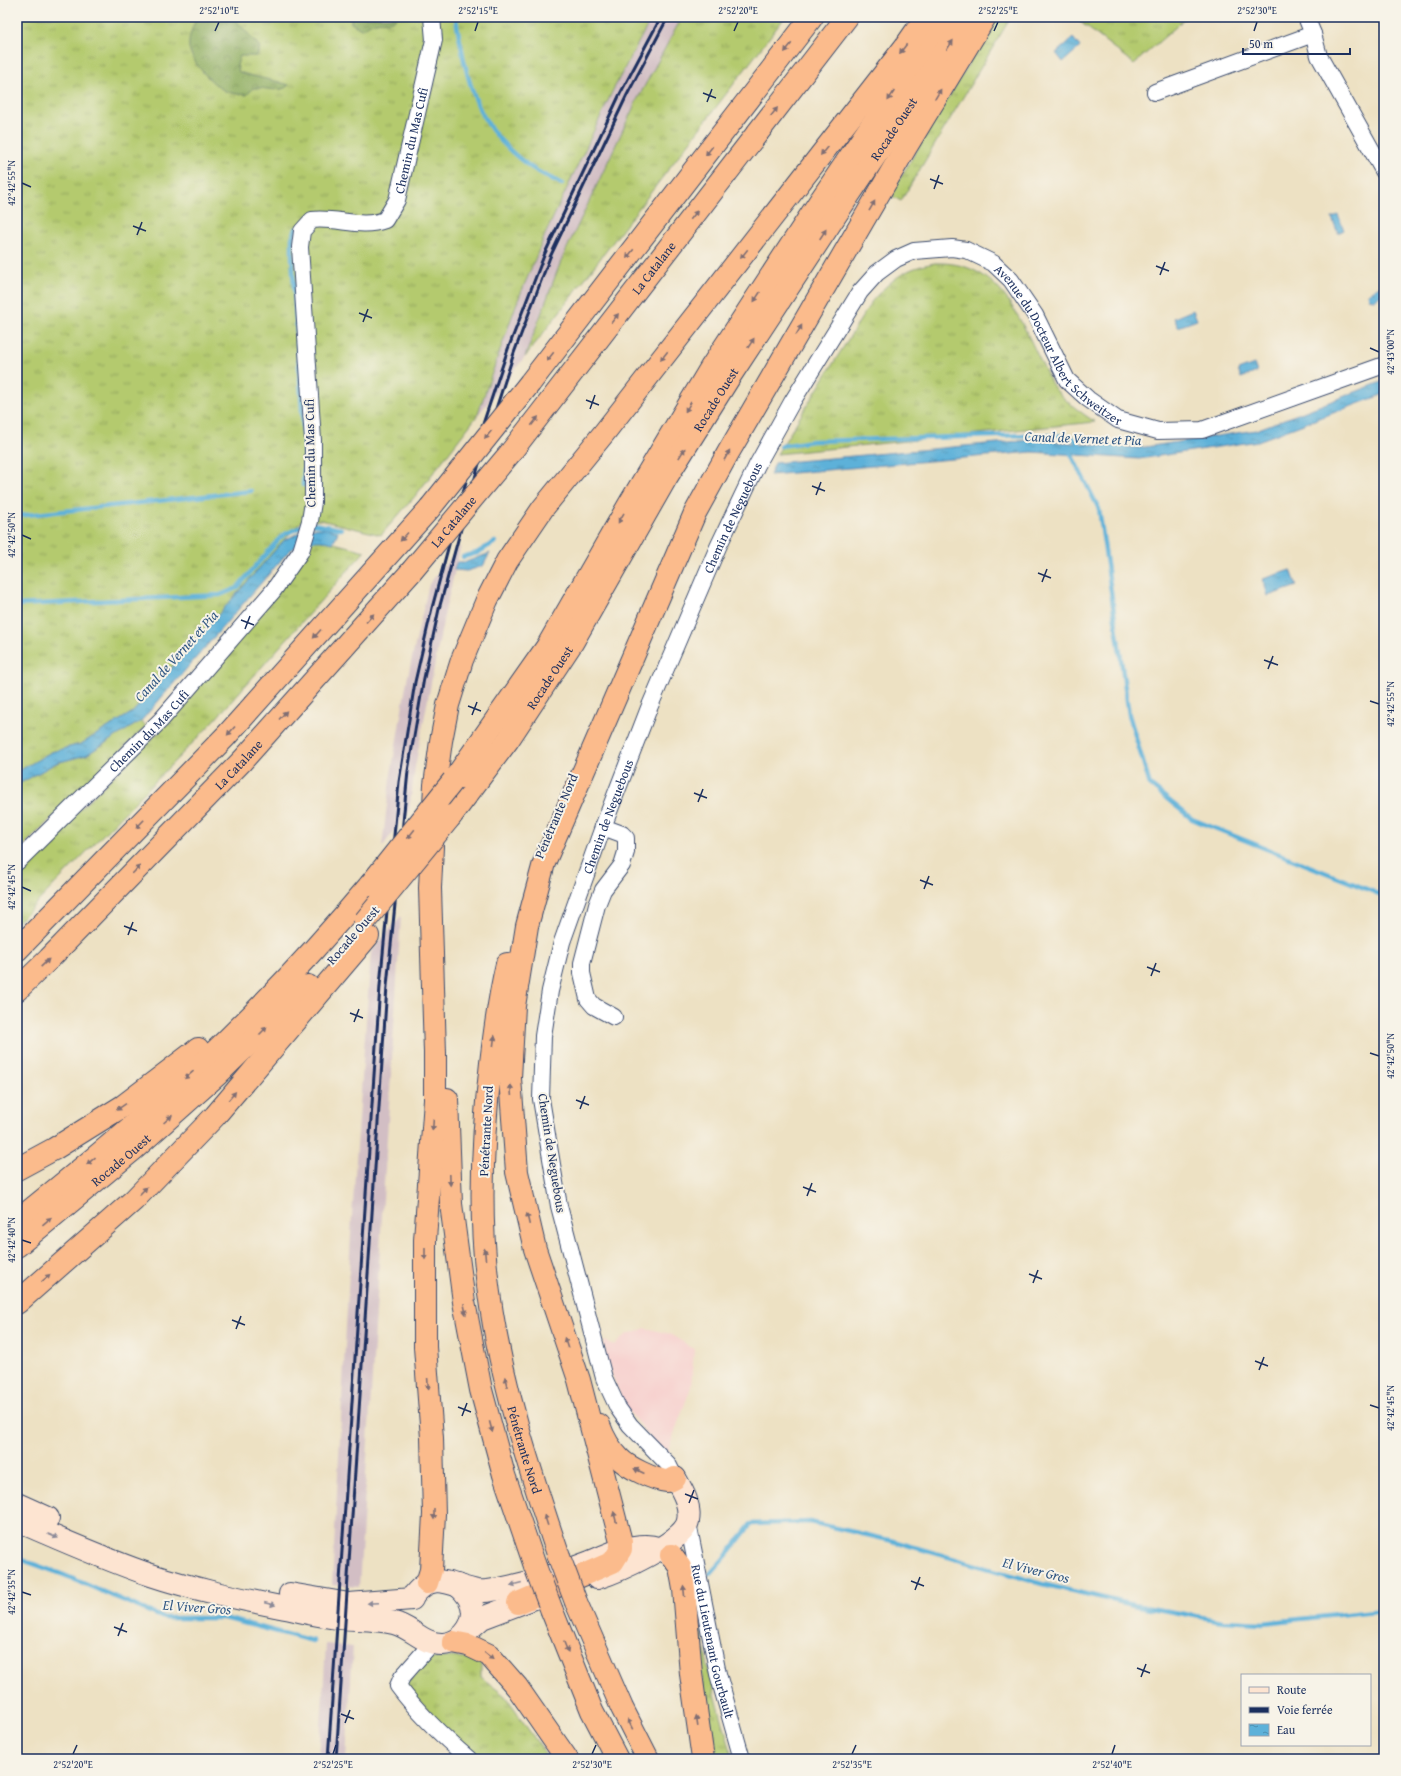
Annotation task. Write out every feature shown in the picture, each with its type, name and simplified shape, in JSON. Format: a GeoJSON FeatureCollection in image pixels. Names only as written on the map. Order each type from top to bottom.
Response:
{"type":"FeatureCollection","features":[{"type":"Feature","properties":{"kind":"highway","name":"La Catalane"},"geometry":{"type":"LineString","coordinates":[[17,950],[226,736],[430,508],[530,383],[812,17]]}},
{"type":"Feature","properties":{"kind":"highway","name":"La Catalane"},"geometry":{"type":"LineString","coordinates":[[17,990],[50,959],[242,761],[411,572],[511,452],[847,17]]}},
{"type":"Feature","properties":{"kind":"highway"},"geometry":{"type":"LineString","coordinates":[[427,1583],[431,1570],[434,1514],[432,1438],[425,1347],[425,1240],[435,1100],[430,888],[446,824],[437,770],[448,705],[462,660],[487,600],[507,561],[543,508],[604,433],[926,17]]}},
{"type":"Feature","properties":{"kind":"highway","name":"Rocade Ouest"},"geometry":{"type":"LineString","coordinates":[[17,1221],[86,1165],[203,1062],[281,986],[370,885],[453,782],[547,647],[630,502],[712,366],[816,208],[945,17]]}},
{"type":"Feature","properties":{"kind":"highway","name":"Rocade Ouest"},"geometry":{"type":"LineString","coordinates":[[17,1246],[134,1149],[218,1074],[367,929],[508,740],[572,643],[666,478],[738,363],[969,17]]}},
{"type":"Feature","properties":{"kind":"highway"},"geometry":{"type":"LineString","coordinates":[[518,1603],[613,1562],[621,1549],[621,1542],[579,1380],[535,1249],[517,1172],[510,1078],[514,1006],[527,926],[544,863],[695,513],[736,439],[871,207],[985,17]]}},
{"type":"Feature","properties":{"kind":"highway","name":"Pénétrante Nord"},"geometry":{"type":"LineString","coordinates":[[648,1759],[622,1708],[576,1602],[530,1472],[510,1401],[489,1293],[483,1229],[483,1160],[487,1098],[499,999],[517,923],[537,859],[664,572],[695,513]]}},
{"type":"Feature","properties":{"kind":"highway","name":"Pénétrante Nord"},"geometry":{"type":"LineString","coordinates":[[446,824],[434,879],[444,1026],[451,1204],[464,1302],[481,1390],[504,1475],[552,1611],[592,1711],[617,1759]]}},
{"type":"Feature","properties":{"kind":"highway"},"geometry":{"type":"LineString","coordinates":[[17,1169],[54,1149],[123,1106],[207,1042],[342,918]]}},
{"type":"Feature","properties":{"kind":"highway"},"geometry":{"type":"LineString","coordinates":[[17,1303],[134,1200],[215,1116],[367,929]]}},
{"type":"Feature","properties":{"kind":"highway"},"geometry":{"type":"LineString","coordinates":[[579,1380],[603,1434],[619,1458],[632,1468],[656,1479],[668,1481],[675,1478]]}},
{"type":"Feature","properties":{"kind":"highway"},"geometry":{"type":"LineString","coordinates":[[660,1550],[680,1567],[684,1589],[691,1674],[703,1759]]}},
{"type":"Feature","properties":{"kind":"highway"},"geometry":{"type":"LineString","coordinates":[[460,1636],[468,1645],[489,1655],[517,1687],[567,1759]]}},
{"type":"Feature","properties":{"kind":"main road"},"geometry":{"type":"LineString","coordinates":[[421,1650],[442,1644],[460,1636],[482,1618],[518,1603],[599,1578],[660,1550],[670,1531],[689,1515],[684,1494],[675,1478]]}},
{"type":"Feature","properties":{"kind":"main road"},"geometry":{"type":"LineString","coordinates":[[17,1504],[128,1550],[173,1566],[239,1584],[349,1604],[412,1599]]}},
{"type":"Feature","properties":{"kind":"main road"},"geometry":{"type":"LineString","coordinates":[[17,1521],[107,1559],[152,1575],[279,1607],[331,1617],[395,1623],[421,1650]]}},
{"type":"Feature","properties":{"kind":"main road"},"geometry":{"type":"LineString","coordinates":[[421,1650],[410,1619],[409,1609],[412,1599],[427,1583],[448,1581],[479,1591],[500,1589],[590,1562],[621,1549],[660,1550]]}},
{"type":"Feature","properties":{"kind":"main road"},"geometry":{"type":"LineString","coordinates":[[457,1585],[466,1592],[471,1601],[473,1611],[472,1622],[460,1636]]}},
{"type":"Feature","properties":{"kind":"street","name":"Chemin du Mas Cufi"},"geometry":{"type":"LineString","coordinates":[[17,862],[161,720],[273,591],[301,551],[310,521],[313,502],[313,440],[300,247],[302,231],[312,220],[324,219],[356,224],[374,224],[385,220],[397,200],[399,193],[434,40],[432,17]]}},
{"type":"Feature","properties":{"kind":"street"},"geometry":{"type":"LineString","coordinates":[[1306,17],[1313,34],[1319,56],[1384,172]]}},
{"type":"Feature","properties":{"kind":"street"},"geometry":{"type":"LineString","coordinates":[[1155,92],[1313,34]]}},
{"type":"Feature","properties":{"kind":"street","name":"Chemin de Neguebous"},"geometry":{"type":"LineString","coordinates":[[675,1478],[668,1464],[626,1420],[618,1408],[604,1378],[559,1206],[541,1100],[543,1036],[550,991],[562,942],[603,827],[649,708],[718,547],[757,465],[792,402],[860,292],[877,274],[896,259],[914,251],[952,248],[966,250]]}},
{"type":"Feature","properties":{"kind":"street","name":"Avenue du Docteur Albert Schweitzer"},"geometry":{"type":"LineString","coordinates":[[966,250],[993,263],[1011,280],[1035,315],[1067,380],[1088,399],[1118,420],[1158,431],[1202,430],[1384,365]]}},
{"type":"Feature","properties":{"kind":"street"},"geometry":{"type":"LineString","coordinates":[[603,827],[622,834],[626,838],[626,852],[622,865],[603,890],[597,905],[582,963],[582,973],[588,998],[594,1006],[614,1016]]}},
{"type":"Feature","properties":{"kind":"street","name":"Rue du Lieutenant Gourbault"},"geometry":{"type":"LineString","coordinates":[[689,1515],[718,1674],[742,1759]]}},
{"type":"Feature","properties":{"kind":"street"},"geometry":{"type":"LineString","coordinates":[[421,1650],[402,1677],[398,1686],[414,1707],[449,1742],[469,1759]]}},
{"type":"Feature","properties":{"kind":"shaded area"},"geometry":{"type":"Polygon","coordinates":[[[652,17],[682,17],[637,100],[561,261],[525,357],[477,416],[516,305],[545,235],[613,90],[652,17]]]}},
{"type":"Feature","properties":{"kind":"shaded area"},"geometry":{"type":"Polygon","coordinates":[[[461,545],[445,611],[415,767],[409,811],[382,847],[390,780],[407,680],[429,584],[461,545]]]}},
{"type":"Feature","properties":{"kind":"shaded area"},"geometry":{"type":"Polygon","coordinates":[[[401,916],[359,1587],[332,1585],[352,1216],[371,952],[401,916]]]}},
{"type":"Feature","properties":{"kind":"shaded area"},"geometry":{"type":"Polygon","coordinates":[[[646,1328],[670,1334],[694,1349],[691,1387],[667,1453],[653,1442],[624,1405],[606,1359],[604,1341],[615,1345],[627,1334],[646,1328]]]}},
{"type":"Feature","properties":{"kind":"shaded area"},"geometry":{"type":"Polygon","coordinates":[[[326,1644],[353,1647],[346,1759],[319,1759],[326,1644]]]}},
{"type":"Feature","properties":{"kind":"green space"},"geometry":{"type":"Polygon","coordinates":[[[17,17],[652,17],[613,90],[545,235],[516,305],[477,416],[416,495],[381,535],[321,520],[302,521],[133,712],[81,744],[51,752],[17,772],[17,17]]]}},
{"type":"Feature","properties":{"kind":"green space"},"geometry":{"type":"Polygon","coordinates":[[[197,17],[233,17],[260,47],[257,56],[240,56],[237,65],[239,72],[289,85],[285,88],[277,90],[253,88],[247,95],[230,93],[220,88],[208,78],[198,66],[189,47],[189,39],[197,17]]]}},
{"type":"Feature","properties":{"kind":"green space"},"geometry":{"type":"Polygon","coordinates":[[[351,17],[397,17],[392,21],[372,23],[361,29],[351,23],[351,17]]]}},
{"type":"Feature","properties":{"kind":"green space"},"geometry":{"type":"Polygon","coordinates":[[[682,17],[785,17],[525,357],[561,261],[637,100],[682,17]]]}},
{"type":"Feature","properties":{"kind":"green space"},"geometry":{"type":"Polygon","coordinates":[[[997,17],[1011,17],[901,201],[890,195],[997,17]]]}},
{"type":"Feature","properties":{"kind":"green space"},"geometry":{"type":"Polygon","coordinates":[[[1074,17],[1187,17],[1134,64],[1074,17]]]}},
{"type":"Feature","properties":{"kind":"green space"},"geometry":{"type":"Polygon","coordinates":[[[935,263],[957,265],[975,271],[990,281],[1003,293],[1014,309],[1055,389],[1069,403],[1095,422],[777,454],[872,301],[886,286],[907,271],[935,263]]]}},
{"type":"Feature","properties":{"kind":"green space"},"geometry":{"type":"Polygon","coordinates":[[[308,541],[326,541],[365,551],[212,723],[17,923],[17,871],[156,735],[308,541]]]}},
{"type":"Feature","properties":{"kind":"green space"},"geometry":{"type":"Polygon","coordinates":[[[141,721],[146,726],[17,852],[17,785],[56,763],[86,755],[141,721]]]}},
{"type":"Feature","properties":{"kind":"green space"},"geometry":{"type":"Polygon","coordinates":[[[695,1603],[710,1676],[733,1759],[714,1759],[712,1751],[692,1605],[695,1603]]]}},
{"type":"Feature","properties":{"kind":"green space"},"geometry":{"type":"Polygon","coordinates":[[[451,1657],[469,1658],[481,1661],[481,1677],[505,1696],[549,1759],[479,1759],[453,1737],[405,1685],[430,1659],[451,1657]]]}},
{"type":"Feature","properties":{"kind":"water"},"geometry":{"type":"Polygon","coordinates":[[[1073,38],[1080,47],[1063,62],[1056,53],[1073,38]]]}},
{"type":"Feature","properties":{"kind":"water"},"geometry":{"type":"Polygon","coordinates":[[[1338,215],[1344,230],[1338,233],[1332,218],[1338,215]]]}},
{"type":"Feature","properties":{"kind":"water"},"geometry":{"type":"Polygon","coordinates":[[[1379,286],[1384,288],[1384,293],[1374,300],[1369,299],[1368,294],[1379,286]]]}},
{"type":"Feature","properties":{"kind":"water"},"geometry":{"type":"Polygon","coordinates":[[[1193,310],[1197,320],[1178,327],[1174,318],[1193,310]]]}},
{"type":"Feature","properties":{"kind":"water"},"geometry":{"type":"Polygon","coordinates":[[[1254,364],[1257,372],[1241,378],[1238,370],[1254,364]]]}},
{"type":"Feature","properties":{"kind":"water","name":"Canal de Vernet et Pia"},"geometry":{"type":"Polygon","coordinates":[[[1384,381],[1384,394],[1258,441],[1139,459],[1032,452],[770,475],[775,463],[1031,440],[1139,448],[1256,430],[1384,381]]]}},
{"type":"Feature","properties":{"kind":"water","name":"Canal de Vernet et Pia"},"geometry":{"type":"Polygon","coordinates":[[[308,528],[328,529],[338,532],[333,543],[315,541],[299,545],[289,551],[141,721],[86,755],[56,763],[17,785],[17,772],[51,752],[81,744],[133,712],[283,541],[308,528]]]}},
{"type":"Feature","properties":{"kind":"water"},"geometry":{"type":"Polygon","coordinates":[[[490,553],[483,566],[467,571],[454,570],[457,562],[466,562],[490,553]]]}},
{"type":"Feature","properties":{"kind":"water"},"geometry":{"type":"Polygon","coordinates":[[[1291,570],[1297,586],[1268,596],[1263,579],[1291,570]]]}},
{"type":"Feature","properties":{"kind":"waterway"},"geometry":{"type":"LineString","coordinates":[[456,17],[467,74],[484,118],[503,143],[529,166],[562,184]]}},
{"type":"Feature","properties":{"kind":"waterway"},"geometry":{"type":"LineString","coordinates":[[296,229],[292,238],[292,256],[305,457],[303,485]]}},
{"type":"Feature","properties":{"kind":"waterway"},"geometry":{"type":"LineString","coordinates":[[781,446],[812,441],[1031,435],[1071,436],[1083,448]]}},
{"type":"Feature","properties":{"kind":"waterway"},"geometry":{"type":"LineString","coordinates":[[1069,450],[1099,509],[1129,715],[1150,785],[1192,819],[1384,896]]}},
{"type":"Feature","properties":{"kind":"waterway"},"geometry":{"type":"LineString","coordinates":[[17,516],[251,491]]}},
{"type":"Feature","properties":{"kind":"waterway"},"geometry":{"type":"LineString","coordinates":[[313,524],[341,529]]}},
{"type":"Feature","properties":{"kind":"waterway"},"geometry":{"type":"LineString","coordinates":[[17,605],[220,595],[237,588],[285,534],[305,525]]}},
{"type":"Feature","properties":{"kind":"waterway"},"geometry":{"type":"LineString","coordinates":[[463,557],[477,553],[495,542]]}},
{"type":"Feature","properties":{"kind":"waterway","name":"El Viver Gros"},"geometry":{"type":"LineString","coordinates":[[710,1574],[751,1524],[810,1522],[893,1541],[1042,1584],[1134,1605],[1223,1621],[1263,1623],[1384,1610]]}},
{"type":"Feature","properties":{"kind":"waterway","name":"El Viver Gros"},"geometry":{"type":"LineString","coordinates":[[17,1558],[64,1575],[164,1618],[224,1618],[313,1641]]}},
{"type":"Feature","properties":{"kind":"railway"},"geometry":{"type":"LineString","coordinates":[[328,1759],[380,986],[399,782],[415,682],[432,608],[475,448],[508,349],[545,253],[620,94],[661,17]]}},
{"type":"Feature","properties":{"kind":"railway"},"geometry":{"type":"LineString","coordinates":[[336,1759],[387,986],[408,771],[424,678],[439,609],[483,449],[514,353],[550,257],[627,95],[668,17]]}}]}
